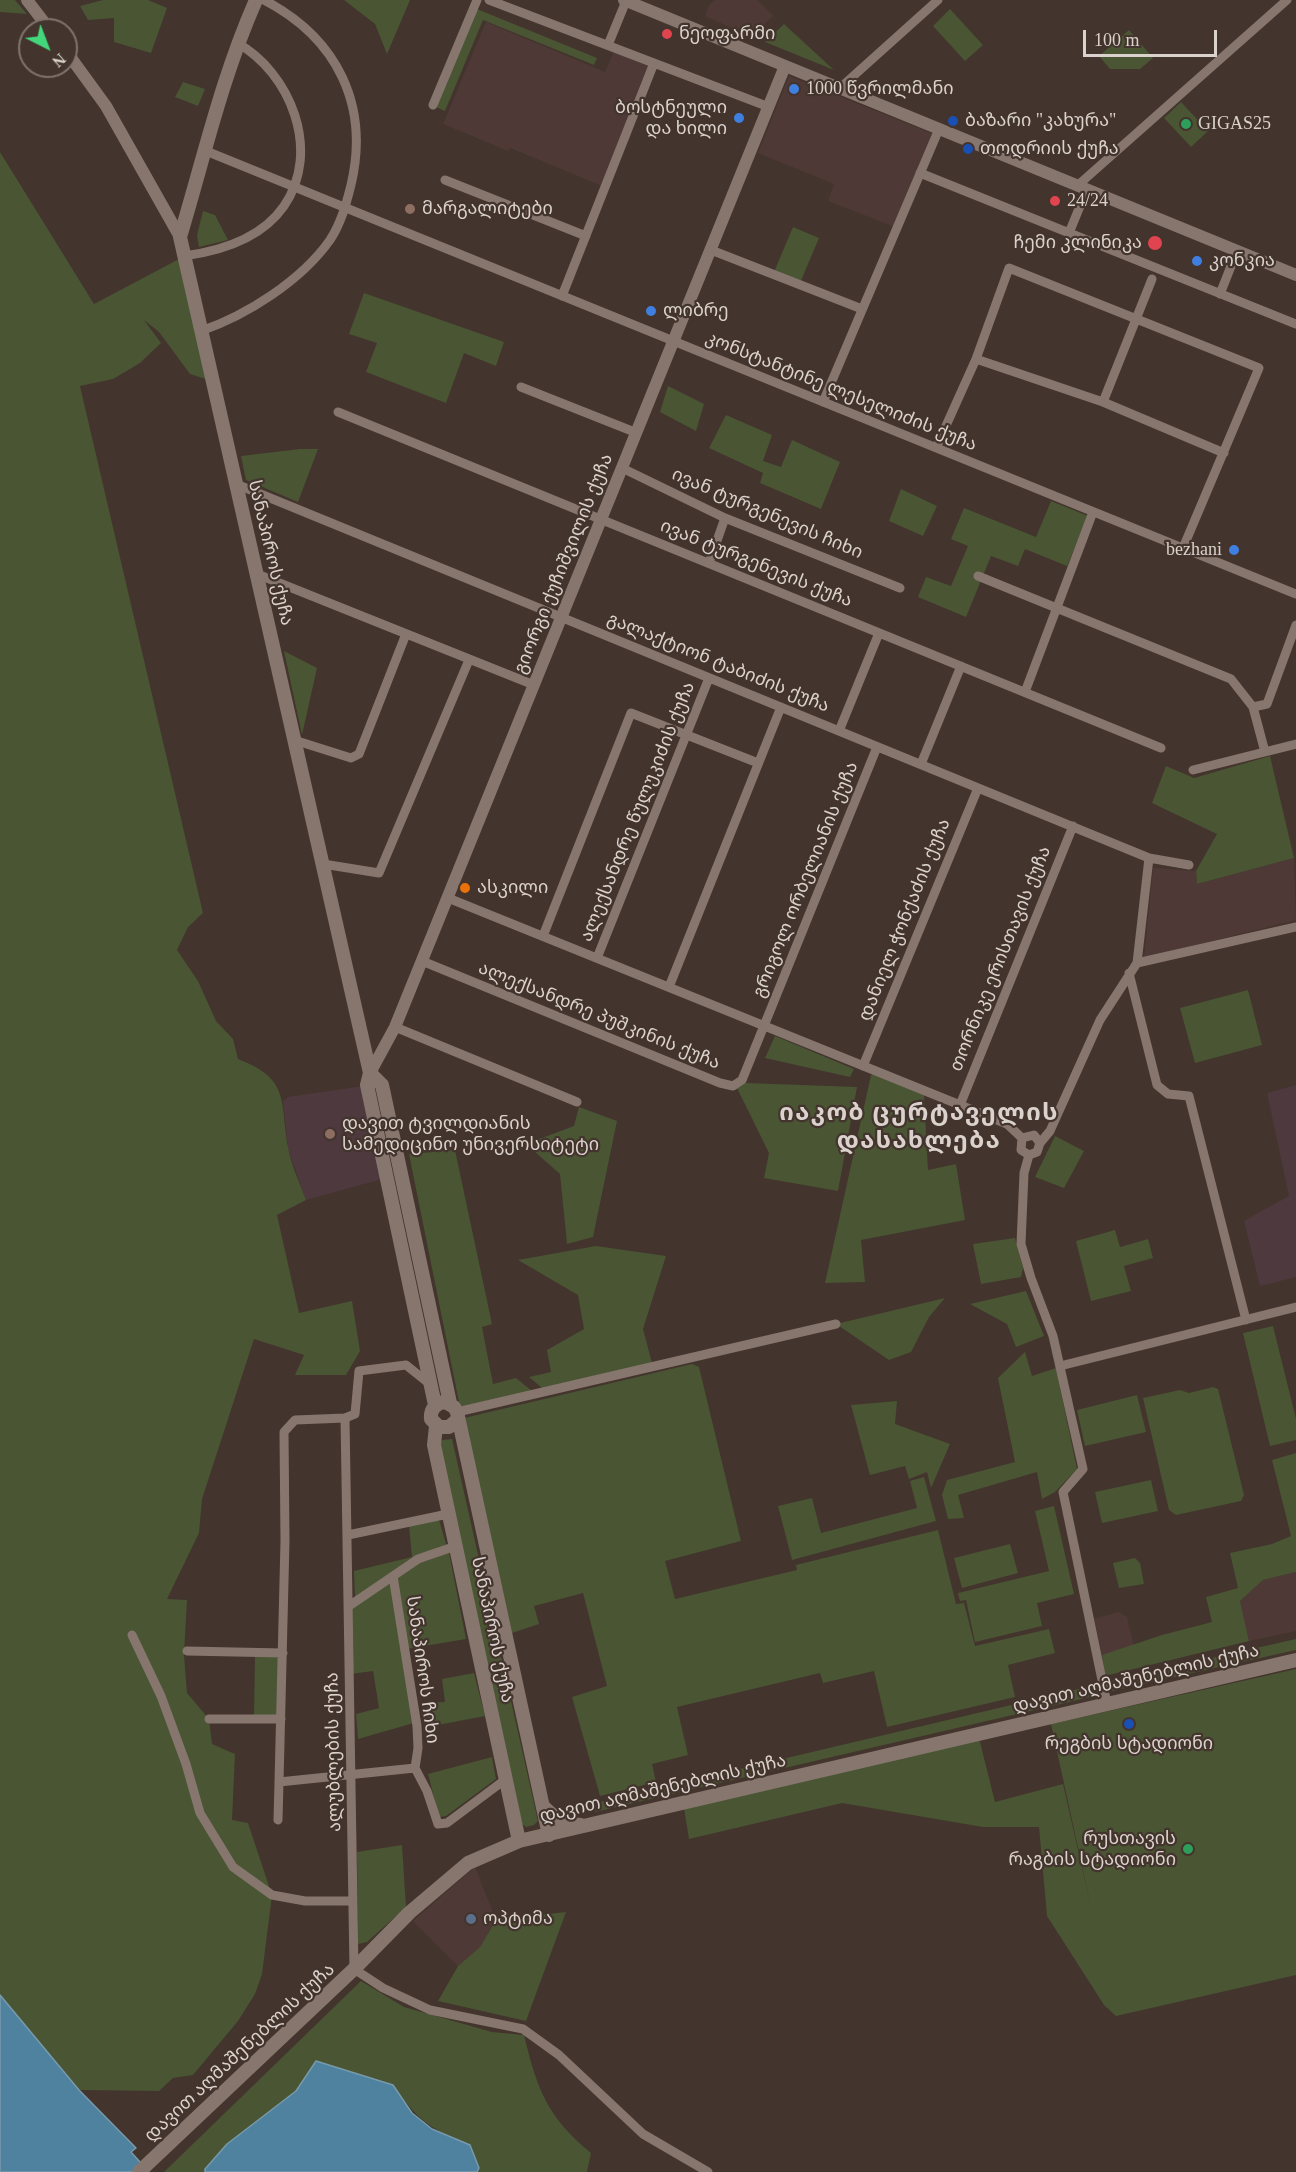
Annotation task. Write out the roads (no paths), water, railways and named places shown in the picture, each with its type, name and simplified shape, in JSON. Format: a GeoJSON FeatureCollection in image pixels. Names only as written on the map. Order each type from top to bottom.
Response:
{"type":"FeatureCollection","features":[{"type":"Feature","properties":{"kind":"main road"},"geometry":{"type":"LineString","coordinates":[[180,237],[206,151],[214,111],[237,43],[256,0]]}},
{"type":"Feature","properties":{"kind":"main road","name":"სანაპიროს ქუჩა"},"geometry":{"type":"LineString","coordinates":[[180,237],[369,1073],[367,1084],[435,1405],[431,1415],[436,1426],[434,1445],[519,1841]]}},
{"type":"Feature","properties":{"kind":"main road","name":"სანაპიროს ქუჩა"},"geometry":{"type":"LineString","coordinates":[[369,1073],[382,1085],[549,1835]]}},
{"type":"Feature","properties":{"kind":"main road"},"geometry":{"type":"LineString","coordinates":[[435,1405],[455,1412],[446,1428],[436,1426]]}},
{"type":"Feature","properties":{"kind":"main road","name":"დავით აღმაშენებლის ქუჩა"},"geometry":{"type":"LineString","coordinates":[[144,2168],[354,1969],[409,1913],[468,1863],[519,1841],[1296,1660]]}},
{"type":"Feature","properties":{"kind":"main road"},"geometry":{"type":"LineString","coordinates":[[542,1804],[561,1820],[585,1826]]}},
{"type":"Feature","properties":{"kind":"street"},"geometry":{"type":"LineString","coordinates":[[27,0],[41,18]]}},
{"type":"Feature","properties":{"kind":"street"},"geometry":{"type":"LineString","coordinates":[[201,331],[231,318],[292,278],[329,241],[346,208],[357,161],[357,120],[348,91],[333,58],[303,25],[264,0]]}},
{"type":"Feature","properties":{"kind":"street"},"geometry":{"type":"LineString","coordinates":[[433,105],[477,0]]}},
{"type":"Feature","properties":{"kind":"street"},"geometry":{"type":"LineString","coordinates":[[489,0],[769,107]]}},
{"type":"Feature","properties":{"kind":"street"},"geometry":{"type":"LineString","coordinates":[[608,45],[625,0],[1296,275]]}},
{"type":"Feature","properties":{"kind":"street"},"geometry":{"type":"LineString","coordinates":[[840,88],[938,0]]}},
{"type":"Feature","properties":{"kind":"street"},"geometry":{"type":"LineString","coordinates":[[1069,233],[1082,188],[1287,0]]}},
{"type":"Feature","properties":{"kind":"street"},"geometry":{"type":"LineString","coordinates":[[184,256],[207,253],[246,238],[275,216],[294,188],[299,166],[299,130],[288,94],[255,53],[237,43]]}},
{"type":"Feature","properties":{"kind":"street"},"geometry":{"type":"LineString","coordinates":[[562,296],[654,63]]}},
{"type":"Feature","properties":{"kind":"street","name":"გიორგი ქუჩიშვილის ქუჩა"},"geometry":{"type":"LineString","coordinates":[[369,1073],[396,1028],[785,66]]}},
{"type":"Feature","properties":{"kind":"street","name":"სანაპიროს ქუჩა"},"geometry":{"type":"LineString","coordinates":[[78,67],[106,106],[180,237]]}},
{"type":"Feature","properties":{"kind":"street"},"geometry":{"type":"LineString","coordinates":[[823,402],[939,129]]}},
{"type":"Feature","properties":{"kind":"street","name":"კონსტანტინე ლესელიძის ქუჩა"},"geometry":{"type":"LineString","coordinates":[[206,151],[1296,594]]}},
{"type":"Feature","properties":{"kind":"street"},"geometry":{"type":"LineString","coordinates":[[920,173],[1296,324]]}},
{"type":"Feature","properties":{"kind":"street"},"geometry":{"type":"LineString","coordinates":[[445,180],[586,236]]}},
{"type":"Feature","properties":{"kind":"street"},"geometry":{"type":"LineString","coordinates":[[711,250],[862,309]]}},
{"type":"Feature","properties":{"kind":"street"},"geometry":{"type":"LineString","coordinates":[[1220,294],[1236,250]]}},
{"type":"Feature","properties":{"kind":"street"},"geometry":{"type":"LineString","coordinates":[[936,448],[976,359],[1009,268],[1137,318],[1259,368],[1183,548]]}},
{"type":"Feature","properties":{"kind":"street"},"geometry":{"type":"LineString","coordinates":[[1103,402],[1152,279]]}},
{"type":"Feature","properties":{"kind":"street"},"geometry":{"type":"LineString","coordinates":[[976,359],[1103,402],[1224,453]]}},
{"type":"Feature","properties":{"kind":"street"},"geometry":{"type":"LineString","coordinates":[[521,387],[637,433]]}},
{"type":"Feature","properties":{"kind":"street","name":"ივან ტურგენევის ქუჩა"},"geometry":{"type":"LineString","coordinates":[[338,412],[1161,747]]}},
{"type":"Feature","properties":{"kind":"street","name":"ივან ტურგენევის ჩიხი"},"geometry":{"type":"LineString","coordinates":[[622,468],[725,518],[900,588]]}},
{"type":"Feature","properties":{"kind":"street","name":"გალაქტიონ ტაბიძის ქუჩა"},"geometry":{"type":"LineString","coordinates":[[236,484],[1149,858],[1189,866]]}},
{"type":"Feature","properties":{"kind":"street"},"geometry":{"type":"LineString","coordinates":[[1025,692],[1093,512]]}},
{"type":"Feature","properties":{"kind":"street"},"geometry":{"type":"LineString","coordinates":[[709,563],[725,518]]}},
{"type":"Feature","properties":{"kind":"street"},"geometry":{"type":"LineString","coordinates":[[256,574],[534,685]]}},
{"type":"Feature","properties":{"kind":"street"},"geometry":{"type":"LineString","coordinates":[[978,576],[1231,679],[1253,707],[1265,752]]}},
{"type":"Feature","properties":{"kind":"street"},"geometry":{"type":"LineString","coordinates":[[1253,707],[1267,704],[1296,625]]}},
{"type":"Feature","properties":{"kind":"street"},"geometry":{"type":"LineString","coordinates":[[839,731],[879,633]]}},
{"type":"Feature","properties":{"kind":"street"},"geometry":{"type":"LineString","coordinates":[[294,740],[351,758],[359,754],[406,634]]}},
{"type":"Feature","properties":{"kind":"street"},"geometry":{"type":"LineString","coordinates":[[323,864],[379,873],[469,660]]}},
{"type":"Feature","properties":{"kind":"street"},"geometry":{"type":"LineString","coordinates":[[921,764],[961,666]]}},
{"type":"Feature","properties":{"kind":"street","name":"ალექსანდრე წულუკიძის ქუჩა"},"geometry":{"type":"LineString","coordinates":[[597,958],[710,678]]}},
{"type":"Feature","properties":{"kind":"street"},"geometry":{"type":"LineString","coordinates":[[669,987],[781,707]]}},
{"type":"Feature","properties":{"kind":"street"},"geometry":{"type":"LineString","coordinates":[[543,936],[631,713],[758,763]]}},
{"type":"Feature","properties":{"kind":"street"},"geometry":{"type":"LineString","coordinates":[[1193,770],[1296,744]]}},
{"type":"Feature","properties":{"kind":"street","name":"გრიგოლ ორბელიანის ქუჩა"},"geometry":{"type":"LineString","coordinates":[[765,1026],[877,747]]}},
{"type":"Feature","properties":{"kind":"street","name":"დანიელ ჭონქაძის ქუჩა"},"geometry":{"type":"LineString","coordinates":[[863,1066],[978,788]]}},
{"type":"Feature","properties":{"kind":"street","name":"თორნიკე ერისთავის ქუჩა"},"geometry":{"type":"LineString","coordinates":[[960,1105],[1073,826]]}},
{"type":"Feature","properties":{"kind":"street"},"geometry":{"type":"LineString","coordinates":[[1029,1155],[1037,1152],[1040,1143],[1050,1131],[1100,1020],[1137,963],[1149,858]]}},
{"type":"Feature","properties":{"kind":"street"},"geometry":{"type":"LineString","coordinates":[[448,898],[1007,1124],[1022,1138]]}},
{"type":"Feature","properties":{"kind":"street"},"geometry":{"type":"LineString","coordinates":[[1137,963],[1296,927]]}},
{"type":"Feature","properties":{"kind":"street","name":"ალექსანდრე პუშკინის ქუჩა"},"geometry":{"type":"LineString","coordinates":[[422,961],[720,1083],[733,1086],[742,1080],[765,1026]]}},
{"type":"Feature","properties":{"kind":"street"},"geometry":{"type":"LineString","coordinates":[[1129,973],[1157,1085],[1168,1094],[1189,1096],[1246,1320]]}},
{"type":"Feature","properties":{"kind":"street"},"geometry":{"type":"LineString","coordinates":[[396,1028],[577,1102]]}},
{"type":"Feature","properties":{"kind":"street"},"geometry":{"type":"LineString","coordinates":[[1022,1138],[1034,1135],[1040,1143]]}},
{"type":"Feature","properties":{"kind":"street"},"geometry":{"type":"LineString","coordinates":[[1022,1138],[1020,1147],[1029,1155]]}},
{"type":"Feature","properties":{"kind":"street"},"geometry":{"type":"LineString","coordinates":[[1029,1155],[1024,1173],[1021,1244],[1053,1336],[1083,1469],[1063,1492],[1107,1704]]}},
{"type":"Feature","properties":{"kind":"street"},"geometry":{"type":"LineString","coordinates":[[1060,1366],[1296,1307]]}},
{"type":"Feature","properties":{"kind":"street"},"geometry":{"type":"LineString","coordinates":[[455,1412],[836,1324]]}},
{"type":"Feature","properties":{"kind":"street","name":"ალუბლების ქუჩა"},"geometry":{"type":"LineString","coordinates":[[354,1969],[345,1418],[354,1414],[359,1371],[406,1365],[431,1385]]}},
{"type":"Feature","properties":{"kind":"street"},"geometry":{"type":"LineString","coordinates":[[278,1820],[284,1653],[284,1432],[295,1420],[345,1418]]}},
{"type":"Feature","properties":{"kind":"street"},"geometry":{"type":"LineString","coordinates":[[348,1535],[448,1514]]}},
{"type":"Feature","properties":{"kind":"street","name":"სანაპიროს ჩიხი"},"geometry":{"type":"LineString","coordinates":[[456,1546],[418,1559],[393,1576],[417,1726],[418,1748],[415,1768],[427,1791],[438,1824],[447,1823],[506,1779]]}},
{"type":"Feature","properties":{"kind":"street"},"geometry":{"type":"LineString","coordinates":[[349,1606],[393,1576]]}},
{"type":"Feature","properties":{"kind":"street"},"geometry":{"type":"LineString","coordinates":[[132,1635],[161,1696],[186,1764],[200,1814],[233,1867],[272,1895],[305,1901],[352,1901]]}},
{"type":"Feature","properties":{"kind":"street"},"geometry":{"type":"LineString","coordinates":[[187,1651],[284,1653]]}},
{"type":"Feature","properties":{"kind":"street"},"geometry":{"type":"LineString","coordinates":[[209,1719],[281,1719]]}},
{"type":"Feature","properties":{"kind":"street"},"geometry":{"type":"LineString","coordinates":[[279,1782],[415,1768]]}},
{"type":"Feature","properties":{"kind":"street"},"geometry":{"type":"LineString","coordinates":[[354,1969],[383,1988],[430,2010],[523,2029],[559,2055],[643,2134],[708,2172]]}},
{"type":"Feature","properties":{"kind":"water"},"geometry":{"type":"Polygon","coordinates":[[[0,1995],[79,2090],[136,2148],[131,2152],[149,2172],[0,2172],[0,1995]]]}},
{"type":"Feature","properties":{"kind":"water"},"geometry":{"type":"Polygon","coordinates":[[[316,2061],[393,2085],[412,2113],[432,2129],[470,2145],[479,2168],[477,2172],[205,2172],[205,2169],[227,2144],[296,2091],[316,2061]]]}},
{"type":"Feature","properties":{"kind":"place","name":"ნეოფარმი"},"geometry":{"type":"Point","coordinates":[667,34]}},
{"type":"Feature","properties":{"kind":"place","name":"1000 წვრილმანი"},"geometry":{"type":"Point","coordinates":[794,89]}},
{"type":"Feature","properties":{"kind":"place","name":"ბოსტნეული და ხილი"},"geometry":{"type":"Point","coordinates":[739,118]}},
{"type":"Feature","properties":{"kind":"place","name":"ბაზარი \"კახურა\""},"geometry":{"type":"Point","coordinates":[953,121]}},
{"type":"Feature","properties":{"kind":"place","name":"GIGAS25"},"geometry":{"type":"Point","coordinates":[1186,124]}},
{"type":"Feature","properties":{"kind":"place","name":"თოდრიის ქუჩა"},"geometry":{"type":"Point","coordinates":[968,149]}},
{"type":"Feature","properties":{"kind":"place","name":"24/24"},"geometry":{"type":"Point","coordinates":[1055,201]}},
{"type":"Feature","properties":{"kind":"place","name":"მარგალიტები"},"geometry":{"type":"Point","coordinates":[410,209]}},
{"type":"Feature","properties":{"kind":"place","name":"ჩემი კლინიკა"},"geometry":{"type":"Point","coordinates":[1155,243]}},
{"type":"Feature","properties":{"kind":"place","name":"კონკია"},"geometry":{"type":"Point","coordinates":[1197,261]}},
{"type":"Feature","properties":{"kind":"place","name":"ლიბრე"},"geometry":{"type":"Point","coordinates":[651,311]}},
{"type":"Feature","properties":{"kind":"place","name":"bezhani"},"geometry":{"type":"Point","coordinates":[1234,550]}},
{"type":"Feature","properties":{"kind":"place","name":"ასკილი"},"geometry":{"type":"Point","coordinates":[465,888]}},
{"type":"Feature","properties":{"kind":"place","name":"დავით ტვილდიანის სამედიცინო უნივერსიტეტი"},"geometry":{"type":"Point","coordinates":[330,1134]}},
{"type":"Feature","properties":{"kind":"place","name":"რეგბის სტადიონი"},"geometry":{"type":"Point","coordinates":[1129,1724]}},
{"type":"Feature","properties":{"kind":"place","name":"რუსთავის რაგბის სტადიონი"},"geometry":{"type":"Point","coordinates":[1188,1849]}},
{"type":"Feature","properties":{"kind":"place","name":"ოპტიმა"},"geometry":{"type":"Point","coordinates":[471,1919]}},
{"type":"Feature","properties":{"kind":"district","name":"იაკობ ცურტაველის დასახლება"},"geometry":{"type":"Point","coordinates":[919,1128]}}]}
